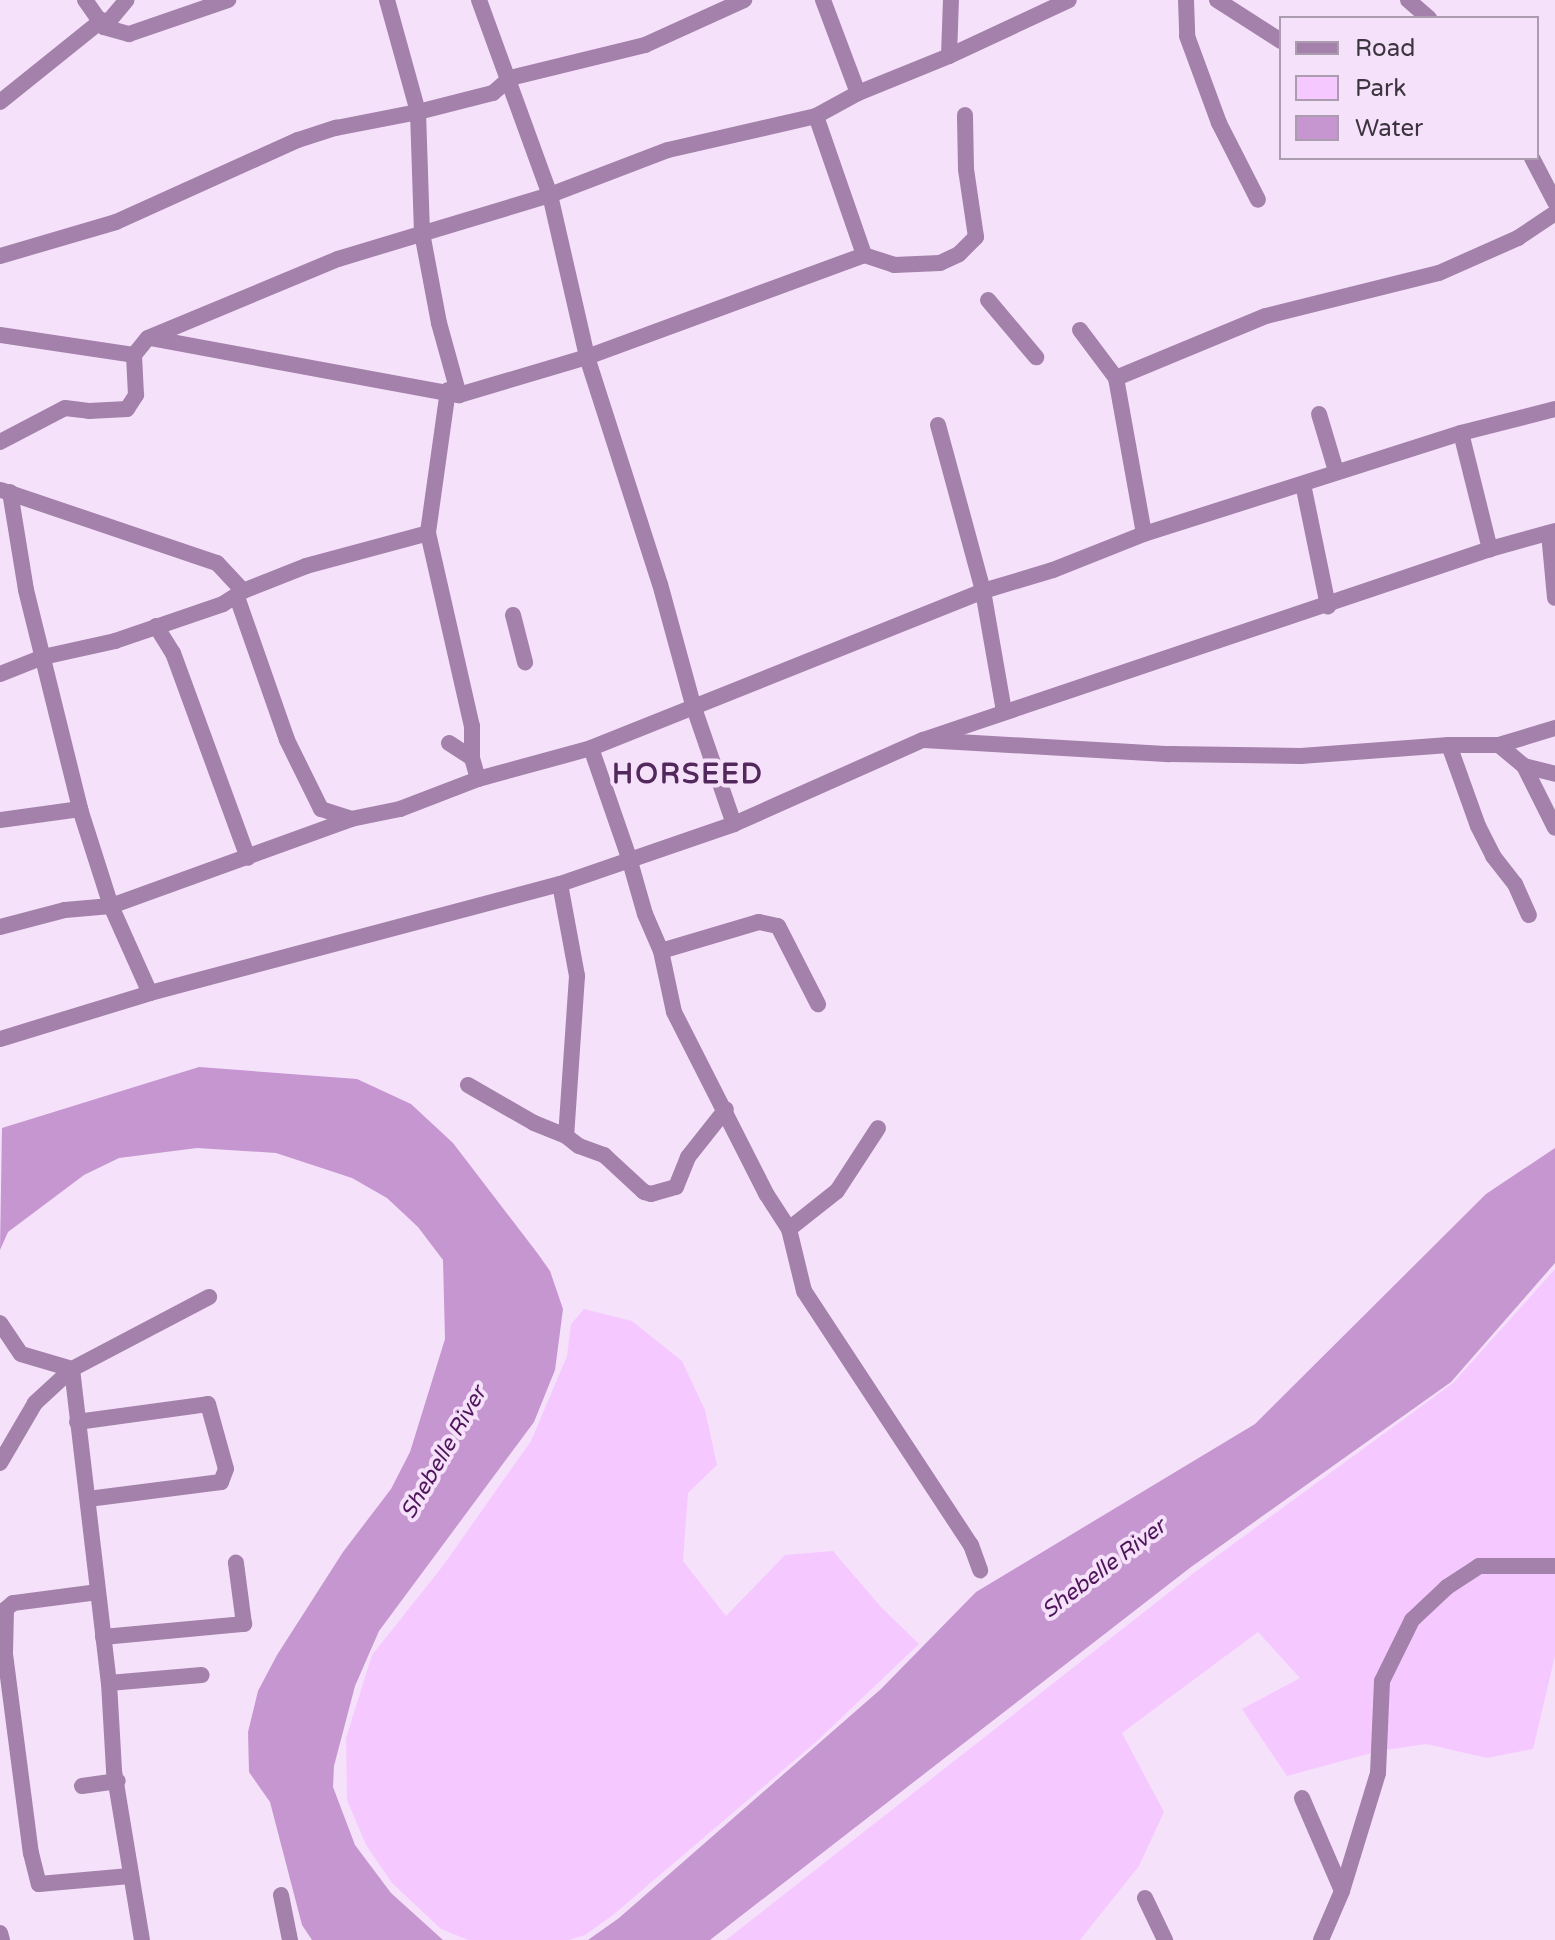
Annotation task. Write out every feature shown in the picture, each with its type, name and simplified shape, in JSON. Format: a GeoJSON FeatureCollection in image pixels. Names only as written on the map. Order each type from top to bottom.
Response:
{"type":"FeatureCollection","features":[{"type":"Feature","properties":{"kind":"street"},"geometry":{"type":"LineString","coordinates":[[85,0],[103,24],[129,34],[228,0]]}},
{"type":"Feature","properties":{"kind":"street"},"geometry":{"type":"LineString","coordinates":[[0,102],[103,24],[127,0]]}},
{"type":"Feature","properties":{"kind":"street"},"geometry":{"type":"LineString","coordinates":[[387,0],[418,112],[422,233],[454,393],[428,533],[472,726],[472,758],[478,779]]}},
{"type":"Feature","properties":{"kind":"street"},"geometry":{"type":"LineString","coordinates":[[479,0],[510,78],[550,195],[587,357],[660,584],[693,705],[734,824]]}},
{"type":"Feature","properties":{"kind":"street"},"geometry":{"type":"LineString","coordinates":[[0,256],[116,222],[298,140],[336,128],[493,93],[510,78],[645,45],[744,0]]}},
{"type":"Feature","properties":{"kind":"street"},"geometry":{"type":"LineString","coordinates":[[823,0],[858,93]]}},
{"type":"Feature","properties":{"kind":"street"},"geometry":{"type":"LineString","coordinates":[[949,56],[951,0]]}},
{"type":"Feature","properties":{"kind":"street"},"geometry":{"type":"LineString","coordinates":[[0,442],[65,408],[89,411],[127,409],[136,395],[134,355],[148,338],[338,259],[550,195],[668,150],[816,116],[858,93],[949,56],[1069,0]]}},
{"type":"Feature","properties":{"kind":"street"},"geometry":{"type":"LineString","coordinates":[[1186,0],[1187,36],[1219,123],[1258,200]]}},
{"type":"Feature","properties":{"kind":"street"},"geometry":{"type":"LineString","coordinates":[[1217,0],[1279,40]]}},
{"type":"Feature","properties":{"kind":"street"},"geometry":{"type":"LineString","coordinates":[[1408,0],[1427,16]]}},
{"type":"Feature","properties":{"kind":"street"},"geometry":{"type":"LineString","coordinates":[[148,338],[454,393],[587,357],[864,255],[894,265],[940,263],[959,254],[976,237],[966,169],[965,115]]}},
{"type":"Feature","properties":{"kind":"street"},"geometry":{"type":"LineString","coordinates":[[816,116],[864,255]]}},
{"type":"Feature","properties":{"kind":"street"},"geometry":{"type":"LineString","coordinates":[[1533,160],[1555,202]]}},
{"type":"Feature","properties":{"kind":"street"},"geometry":{"type":"LineString","coordinates":[[1116,378],[1266,316],[1439,273],[1518,238],[1555,213]]}},
{"type":"Feature","properties":{"kind":"street"},"geometry":{"type":"LineString","coordinates":[[988,300],[1036,357]]}},
{"type":"Feature","properties":{"kind":"street"},"geometry":{"type":"LineString","coordinates":[[1080,330],[1116,378],[1144,534]]}},
{"type":"Feature","properties":{"kind":"street"},"geometry":{"type":"LineString","coordinates":[[0,335],[134,355]]}},
{"type":"Feature","properties":{"kind":"street"},"geometry":{"type":"LineString","coordinates":[[0,927],[65,910],[111,906],[351,819],[400,809],[478,779],[591,748],[983,591],[1053,570],[1144,534],[1336,471],[1461,433],[1555,409]]}},
{"type":"Feature","properties":{"kind":"street"},"geometry":{"type":"LineString","coordinates":[[1319,414],[1336,471]]}},
{"type":"Feature","properties":{"kind":"street"},"geometry":{"type":"LineString","coordinates":[[938,425],[983,591],[1004,711]]}},
{"type":"Feature","properties":{"kind":"street"},"geometry":{"type":"LineString","coordinates":[[1461,433],[1490,549]]}},
{"type":"Feature","properties":{"kind":"street"},"geometry":{"type":"LineString","coordinates":[[1303,484],[1328,606]]}},
{"type":"Feature","properties":{"kind":"street"},"geometry":{"type":"LineString","coordinates":[[5,491],[217,563],[240,594],[287,740],[321,809],[351,819]]}},
{"type":"Feature","properties":{"kind":"street"},"geometry":{"type":"LineString","coordinates":[[5,491],[80,809],[111,906],[150,993]]}},
{"type":"Feature","properties":{"kind":"street"},"geometry":{"type":"LineString","coordinates":[[0,1039],[150,993],[560,884],[734,824],[923,740],[1004,711],[1328,606],[1490,549],[1552,532],[1555,598]]}},
{"type":"Feature","properties":{"kind":"street"},"geometry":{"type":"LineString","coordinates":[[0,674],[43,657],[115,641],[306,566],[428,533]]}},
{"type":"Feature","properties":{"kind":"street"},"geometry":{"type":"LineString","coordinates":[[513,615],[525,662]]}},
{"type":"Feature","properties":{"kind":"street"},"geometry":{"type":"LineString","coordinates":[[156,626],[173,653],[248,858]]}},
{"type":"Feature","properties":{"kind":"street"},"geometry":{"type":"LineString","coordinates":[[923,740],[1170,754],[1301,756],[1449,745],[1499,745],[1555,728]]}},
{"type":"Feature","properties":{"kind":"street"},"geometry":{"type":"LineString","coordinates":[[449,743],[472,758]]}},
{"type":"Feature","properties":{"kind":"street"},"geometry":{"type":"LineString","coordinates":[[1449,745],[1478,826],[1493,856],[1515,884],[1529,915]]}},
{"type":"Feature","properties":{"kind":"street"},"geometry":{"type":"LineString","coordinates":[[1499,745],[1524,766],[1555,828]]}},
{"type":"Feature","properties":{"kind":"street"},"geometry":{"type":"LineString","coordinates":[[591,748],[645,914],[661,951],[674,1012],[726,1109],[767,1195],[789,1229],[804,1291],[971,1545],[980,1570]]}},
{"type":"Feature","properties":{"kind":"street"},"geometry":{"type":"LineString","coordinates":[[1524,766],[1555,774]]}},
{"type":"Feature","properties":{"kind":"street"},"geometry":{"type":"LineString","coordinates":[[0,820],[80,809]]}},
{"type":"Feature","properties":{"kind":"street"},"geometry":{"type":"LineString","coordinates":[[560,884],[577,976],[566,1136]]}},
{"type":"Feature","properties":{"kind":"street"},"geometry":{"type":"LineString","coordinates":[[661,951],[759,922],[778,926],[818,1004]]}},
{"type":"Feature","properties":{"kind":"street"},"geometry":{"type":"LineString","coordinates":[[468,1085],[534,1123],[604,1155],[651,1194],[676,1187],[688,1157],[726,1109]]}},
{"type":"Feature","properties":{"kind":"street"},"geometry":{"type":"LineString","coordinates":[[789,1229],[837,1191],[878,1128]]}},
{"type":"Feature","properties":{"kind":"street"},"geometry":{"type":"LineString","coordinates":[[0,1463],[35,1403],[72,1369],[209,1297]]}},
{"type":"Feature","properties":{"kind":"street"},"geometry":{"type":"LineString","coordinates":[[0,1323],[21,1354],[72,1369]]}},
{"type":"Feature","properties":{"kind":"street"},"geometry":{"type":"LineString","coordinates":[[72,1369],[109,1683],[114,1771],[142,1940]]}},
{"type":"Feature","properties":{"kind":"street"},"geometry":{"type":"LineString","coordinates":[[77,1422],[208,1404],[226,1469],[221,1482],[88,1499]]}},
{"type":"Feature","properties":{"kind":"street"},"geometry":{"type":"LineString","coordinates":[[103,1637],[244,1624],[236,1563]]}},
{"type":"Feature","properties":{"kind":"street"},"geometry":{"type":"LineString","coordinates":[[1321,1940],[1342,1891],[1378,1773],[1382,1681],[1412,1620],[1447,1587],[1479,1566],[1555,1566]]}},
{"type":"Feature","properties":{"kind":"street"},"geometry":{"type":"LineString","coordinates":[[98,1592],[13,1603],[6,1609],[5,1654],[31,1853],[39,1884],[130,1876]]}},
{"type":"Feature","properties":{"kind":"street"},"geometry":{"type":"LineString","coordinates":[[109,1683],[202,1675]]}},
{"type":"Feature","properties":{"kind":"street"},"geometry":{"type":"LineString","coordinates":[[82,1786],[118,1781]]}},
{"type":"Feature","properties":{"kind":"street"},"geometry":{"type":"LineString","coordinates":[[1302,1798],[1342,1891]]}},
{"type":"Feature","properties":{"kind":"street"},"geometry":{"type":"LineString","coordinates":[[281,1895],[290,1940]]}},
{"type":"Feature","properties":{"kind":"street"},"geometry":{"type":"LineString","coordinates":[[1145,1898],[1165,1940]]}},
{"type":"Feature","properties":{"kind":"street"},"geometry":{"type":"LineString","coordinates":[[0,1933],[2,1940]]}},
{"type":"Feature","properties":{"kind":"green space"},"geometry":{"type":"Polygon","coordinates":[[[1555,1269],[1555,1656],[1533,1749],[1487,1758],[1426,1744],[1379,1751],[1287,1776],[1242,1709],[1300,1678],[1258,1632],[1122,1733],[1164,1812],[1139,1866],[1080,1940],[726,1940],[1195,1572],[1453,1383],[1555,1269]]]}},
{"type":"Feature","properties":{"kind":"green space"},"geometry":{"type":"Polygon","coordinates":[[[584,1309],[632,1321],[682,1361],[705,1410],[717,1465],[688,1493],[683,1561],[726,1616],[785,1555],[833,1551],[881,1607],[919,1644],[816,1742],[613,1915],[585,1935],[569,1940],[468,1940],[441,1929],[392,1883],[366,1845],[347,1800],[346,1738],[372,1655],[442,1567],[531,1441],[567,1356],[571,1324],[584,1309]]]}},
{"type":"Feature","properties":{"kind":"water","name":"Shebelle River"},"geometry":{"type":"Polygon","coordinates":[[[199,1067],[357,1079],[411,1104],[453,1143],[538,1254],[550,1271],[563,1309],[555,1370],[534,1422],[379,1631],[355,1686],[334,1766],[333,1787],[355,1845],[391,1893],[443,1940],[312,1940],[302,1925],[270,1802],[249,1772],[248,1732],[258,1691],[277,1655],[343,1552],[391,1489],[410,1452],[445,1339],[443,1260],[418,1227],[387,1198],[352,1178],[276,1153],[197,1148],[119,1158],[84,1175],[8,1232],[0,1250],[2,1128],[199,1067]]]}},
{"type":"Feature","properties":{"kind":"water","name":"Shebelle River"},"geometry":{"type":"Polygon","coordinates":[[[1555,1148],[1555,1263],[1451,1382],[1191,1567],[710,1940],[588,1940],[619,1918],[881,1689],[976,1592],[1255,1424],[1486,1194],[1555,1148]]]}},
{"type":"Feature","properties":{"kind":"district","name":"HORSEED"},"geometry":{"type":"Point","coordinates":[688,774]}}]}
